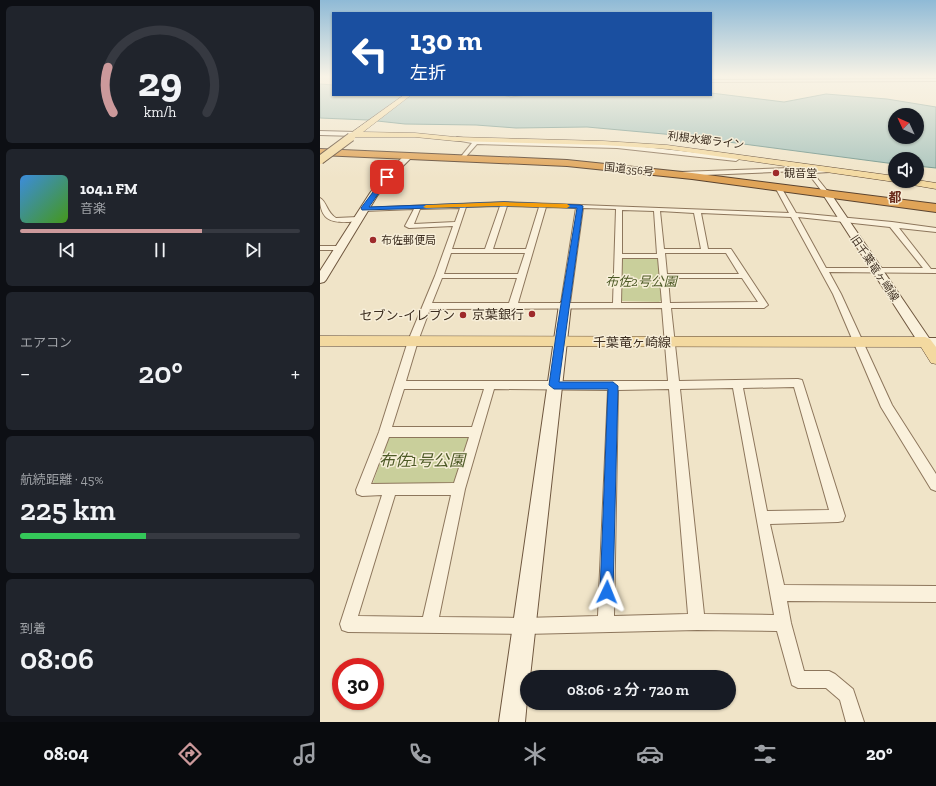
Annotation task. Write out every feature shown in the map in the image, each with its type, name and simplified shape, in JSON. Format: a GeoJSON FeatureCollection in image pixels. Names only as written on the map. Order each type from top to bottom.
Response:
{"type":"FeatureCollection","features":[{"type":"Feature","properties":{"kind":"highway","name":"国道356号"},"geometry":{"type":"LineString","coordinates":[[320,152],[567,163],[676,174],[936,208]]}},
{"type":"Feature","properties":{"kind":"main road"},"geometry":{"type":"LineString","coordinates":[[320,160],[387,111]]}},
{"type":"Feature","properties":{"kind":"main road","name":"利根水郷ライン"},"geometry":{"type":"LineString","coordinates":[[356,134],[415,135],[455,139],[627,144],[888,178]]}},
{"type":"Feature","properties":{"kind":"main road"},"geometry":{"type":"LineString","coordinates":[[924,184],[936,186]]}},
{"type":"Feature","properties":{"kind":"main road","name":"千葉竜ヶ崎線"},"geometry":{"type":"LineString","coordinates":[[320,342],[930,343]]}},
{"type":"Feature","properties":{"kind":"main road"},"geometry":{"type":"LineString","coordinates":[[930,343],[936,359]]}},
{"type":"Feature","properties":{"kind":"street","name":"利根水郷ライン"},"geometry":{"type":"LineString","coordinates":[[320,133],[356,134]]}},
{"type":"Feature","properties":{"kind":"street"},"geometry":{"type":"LineString","coordinates":[[455,139],[476,142],[617,146],[744,159],[798,169],[811,173],[826,193]]}},
{"type":"Feature","properties":{"kind":"street"},"geometry":{"type":"LineString","coordinates":[[462,158],[476,142],[492,139]]}},
{"type":"Feature","properties":{"kind":"street"},"geometry":{"type":"LineString","coordinates":[[320,280],[364,208],[387,177],[409,156]]}},
{"type":"Feature","properties":{"kind":"street"},"geometry":{"type":"LineString","coordinates":[[676,174],[798,169]]}},
{"type":"Feature","properties":{"kind":"street"},"geometry":{"type":"LineString","coordinates":[[786,174],[836,170]]}},
{"type":"Feature","properties":{"kind":"street"},"geometry":{"type":"LineString","coordinates":[[924,186],[936,189]]}},
{"type":"Feature","properties":{"kind":"street"},"geometry":{"type":"LineString","coordinates":[[778,187],[837,294],[860,342],[887,407],[936,485]]}},
{"type":"Feature","properties":{"kind":"street","name":"旧千葉竜ヶ崎線"},"geometry":{"type":"LineString","coordinates":[[826,193],[877,271],[930,343]]}},
{"type":"Feature","properties":{"kind":"street"},"geometry":{"type":"LineString","coordinates":[[320,200],[322,211],[334,220],[358,219]]}},
{"type":"Feature","properties":{"kind":"street"},"geometry":{"type":"LineString","coordinates":[[364,208],[504,204],[580,206],[793,215],[892,224],[936,230]]}},
{"type":"Feature","properties":{"kind":"street"},"geometry":{"type":"LineString","coordinates":[[488,251],[504,204]]}},
{"type":"Feature","properties":{"kind":"street"},"geometry":{"type":"LineString","coordinates":[[459,489],[362,490],[385,432],[413,342],[428,306],[464,205]]}},
{"type":"Feature","properties":{"kind":"street"},"geometry":{"type":"LineString","coordinates":[[513,304],[543,205]]}},
{"type":"Feature","properties":{"kind":"street"},"geometry":{"type":"LineString","coordinates":[[512,722],[559,342],[580,206]]}},
{"type":"Feature","properties":{"kind":"street"},"geometry":{"type":"LineString","coordinates":[[418,207],[409,226],[458,224]]}},
{"type":"Feature","properties":{"kind":"street"},"geometry":{"type":"LineString","coordinates":[[617,305],[619,208]]}},
{"type":"Feature","properties":{"kind":"street"},"geometry":{"type":"LineString","coordinates":[[656,210],[665,305],[675,385],[697,622]]}},
{"type":"Feature","properties":{"kind":"street"},"geometry":{"type":"LineString","coordinates":[[697,212],[705,251]]}},
{"type":"Feature","properties":{"kind":"street"},"geometry":{"type":"LineString","coordinates":[[892,224],[932,271]]}},
{"type":"Feature","properties":{"kind":"street"},"geometry":{"type":"LineString","coordinates":[[320,248],[340,248]]}},
{"type":"Feature","properties":{"kind":"street"},"geometry":{"type":"LineString","coordinates":[[448,251],[529,251]]}},
{"type":"Feature","properties":{"kind":"street"},"geometry":{"type":"LineString","coordinates":[[428,306],[513,304],[764,305],[728,251],[619,256]]}},
{"type":"Feature","properties":{"kind":"street"},"geometry":{"type":"LineString","coordinates":[[824,270],[932,271]]}},
{"type":"Feature","properties":{"kind":"street"},"geometry":{"type":"LineString","coordinates":[[439,276],[521,276]]}},
{"type":"Feature","properties":{"kind":"street"},"geometry":{"type":"LineString","coordinates":[[663,276],[744,276]]}},
{"type":"Feature","properties":{"kind":"street"},"geometry":{"type":"LineString","coordinates":[[737,383],[783,623],[798,679],[829,680],[847,695],[855,722]]}},
{"type":"Feature","properties":{"kind":"street"},"geometry":{"type":"LineString","coordinates":[[400,385],[613,386],[798,383],[838,516],[762,518]]}},
{"type":"Feature","properties":{"kind":"street"},"geometry":{"type":"LineString","coordinates":[[429,625],[459,489],[490,385]]}},
{"type":"Feature","properties":{"kind":"street"},"geometry":{"type":"LineString","coordinates":[[606,624],[613,386]]}},
{"type":"Feature","properties":{"kind":"street"},"geometry":{"type":"LineString","coordinates":[[385,432],[476,432]]}},
{"type":"Feature","properties":{"kind":"street"},"geometry":{"type":"LineString","coordinates":[[390,489],[348,624],[524,626],[697,622],[783,623]]}},
{"type":"Feature","properties":{"kind":"street"},"geometry":{"type":"LineString","coordinates":[[778,593],[936,594]]}},
{"type":"Feature","properties":{"kind":"green space","name":"布佐2号公園"},"geometry":{"type":"Polygon","coordinates":[[[622,257],[658,257],[662,300],[659,302],[622,301],[622,257]]]}},
{"type":"Feature","properties":{"kind":"green space","name":"布佐1号公園"},"geometry":{"type":"Polygon","coordinates":[[[389,436],[471,436],[456,483],[373,483],[389,436]]]}},
{"type":"Feature","properties":{"kind":"water"},"geometry":{"type":"Polygon","coordinates":[[[320,111],[888,111],[888,144],[924,144],[924,111],[936,111],[936,168],[924,167],[924,152],[888,152],[888,163],[675,135],[587,127],[516,128],[476,125],[405,124],[368,120],[320,118],[320,111]]]}},
{"type":"Feature","properties":{"kind":"slow traffic"},"geometry":{"type":"LineString","coordinates":[[426,207],[504,204],[567,206]]}},
{"type":"Feature","properties":{"kind":"place","name":"観音堂"},"geometry":{"type":"Point","coordinates":[776,173]}},
{"type":"Feature","properties":{"kind":"place","name":"布佐郵便局"},"geometry":{"type":"Point","coordinates":[373,240]}},
{"type":"Feature","properties":{"kind":"place","name":"京葉銀行"},"geometry":{"type":"Point","coordinates":[532,314]}},
{"type":"Feature","properties":{"kind":"place","name":"セブン-イレブン"},"geometry":{"type":"Point","coordinates":[463,315]}},
{"type":"Feature","properties":{"kind":"district","name":"都"},"geometry":{"type":"Point","coordinates":[895,197]}},
{"type":"Feature","properties":{"kind":"route"},"geometry":{"type":"LineString","coordinates":[[387,177],[364,208],[504,204],[580,206],[561,328],[554,385],[613,386],[607,592]]}}]}
